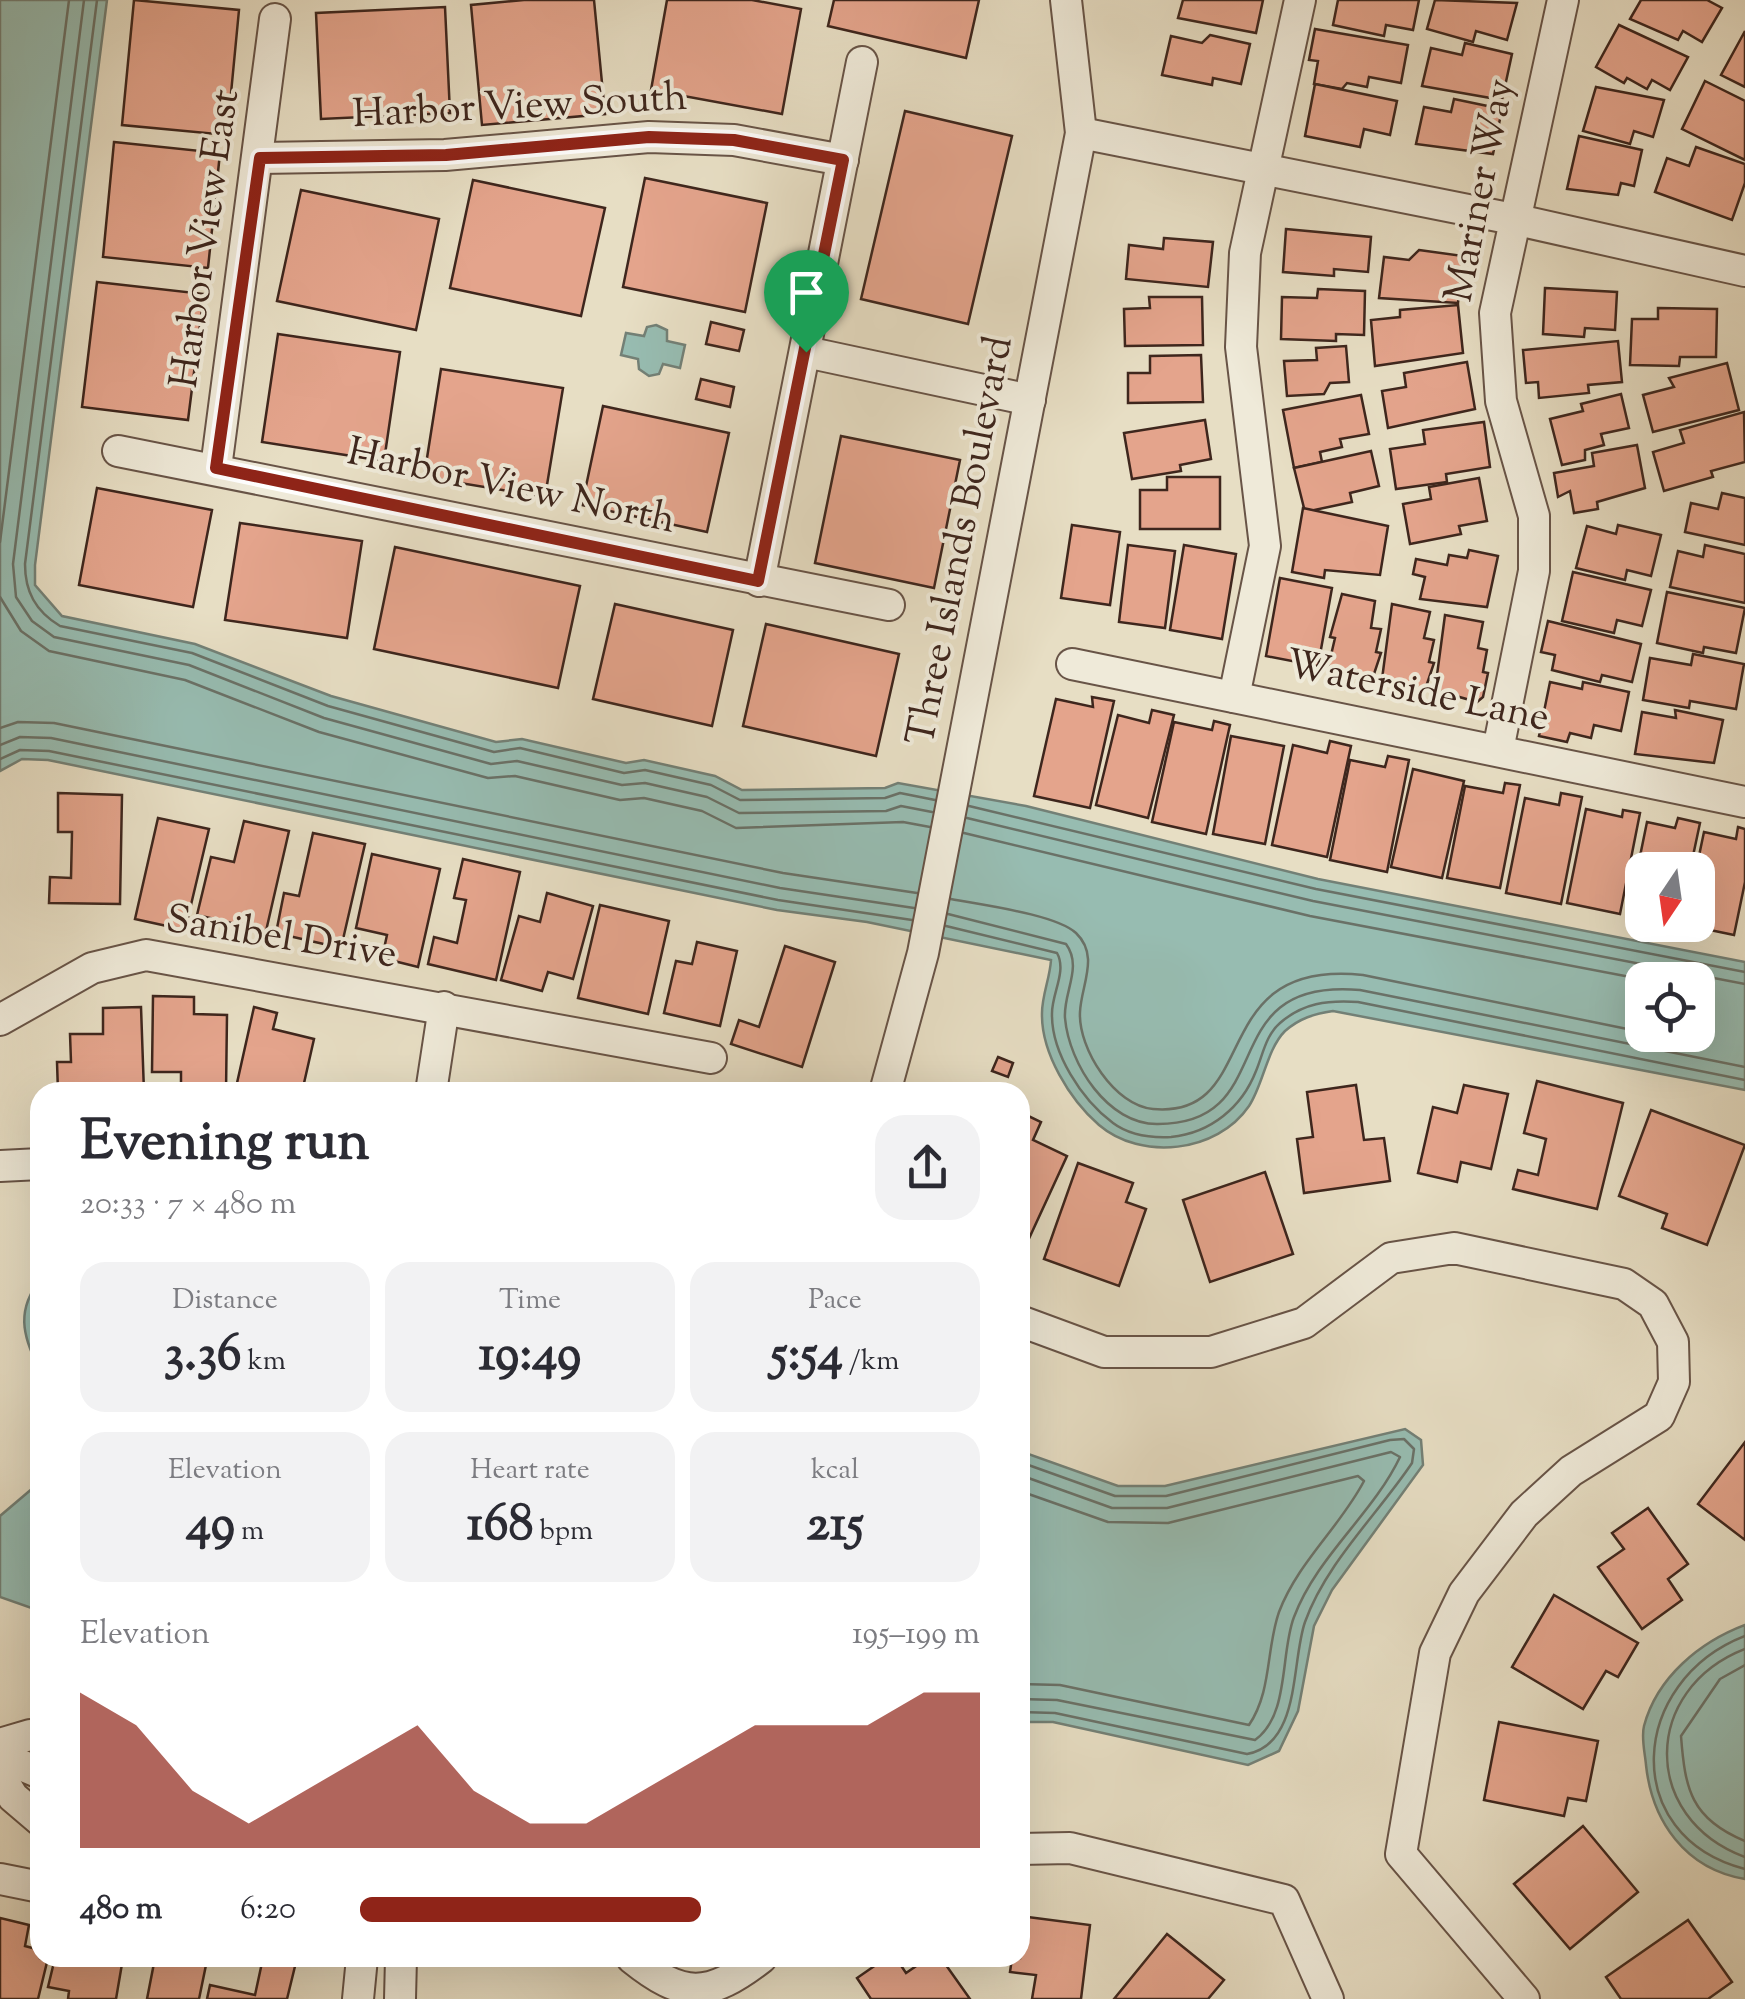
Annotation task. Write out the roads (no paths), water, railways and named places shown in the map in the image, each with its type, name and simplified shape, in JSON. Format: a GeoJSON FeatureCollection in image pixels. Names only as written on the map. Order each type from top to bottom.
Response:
{"type":"FeatureCollection","features":[{"type":"Feature","properties":{"kind":"street","name":"Three Islands Boulevard"},"geometry":{"type":"LineString","coordinates":[[887,1082],[923,954],[1081,133],[1066,0]]}},
{"type":"Feature","properties":{"kind":"street"},"geometry":{"type":"LineString","coordinates":[[1234,696],[1264,546],[1241,347],[1245,253],[1300,0]]}},
{"type":"Feature","properties":{"kind":"street","name":"Mariner Way"},"geometry":{"type":"LineString","coordinates":[[1498,750],[1534,571],[1534,516],[1502,401],[1495,313],[1563,0]]}},
{"type":"Feature","properties":{"kind":"street","name":"Harbor View East"},"geometry":{"type":"LineString","coordinates":[[216,468],[260,158],[275,19]]}},
{"type":"Feature","properties":{"kind":"street"},"geometry":{"type":"LineString","coordinates":[[758,581],[862,62]]}},
{"type":"Feature","properties":{"kind":"street"},"geometry":{"type":"LineString","coordinates":[[1081,133],[1514,219],[1745,271]]}},
{"type":"Feature","properties":{"kind":"street","name":"Harbor View South"},"geometry":{"type":"LineString","coordinates":[[260,158],[446,155],[649,137],[734,140],[843,160]]}},
{"type":"Feature","properties":{"kind":"street"},"geometry":{"type":"LineString","coordinates":[[806,352],[1030,400]]}},
{"type":"Feature","properties":{"kind":"street","name":"Harbor View North"},"geometry":{"type":"LineString","coordinates":[[118,450],[888,604]]}},
{"type":"Feature","properties":{"kind":"street","name":"Waterside Lane"},"geometry":{"type":"LineString","coordinates":[[1072,664],[1745,802]]}},
{"type":"Feature","properties":{"kind":"street","name":"Sanibel Drive"},"geometry":{"type":"LineString","coordinates":[[0,1020],[92,968],[146,955],[711,1058]]}},
{"type":"Feature","properties":{"kind":"street","name":"Sanibel Drive"},"geometry":{"type":"LineString","coordinates":[[433,1082],[444,1007]]}},
{"type":"Feature","properties":{"kind":"street"},"geometry":{"type":"LineString","coordinates":[[0,1166],[30,1164]]}},
{"type":"Feature","properties":{"kind":"street"},"geometry":{"type":"LineString","coordinates":[[1030,1324],[1104,1352],[1211,1352],[1304,1323],[1391,1258],[1454,1248],[1624,1284],[1653,1304],[1672,1342],[1674,1382],[1659,1416],[1571,1471],[1524,1514],[1464,1592],[1434,1653],[1402,1854],[1524,1999]]}},
{"type":"Feature","properties":{"kind":"street"},"geometry":{"type":"LineString","coordinates":[[0,1744],[30,1735]]}},
{"type":"Feature","properties":{"kind":"street"},"geometry":{"type":"LineString","coordinates":[[0,1756],[30,1769]]}},
{"type":"Feature","properties":{"kind":"street"},"geometry":{"type":"LineString","coordinates":[[0,1776],[13,1797],[30,1811]]}},
{"type":"Feature","properties":{"kind":"street"},"geometry":{"type":"LineString","coordinates":[[1030,1849],[1070,1848],[1284,1900],[1328,1999]]}},
{"type":"Feature","properties":{"kind":"street"},"geometry":{"type":"LineString","coordinates":[[0,1879],[30,1885]]}},
{"type":"Feature","properties":{"kind":"street"},"geometry":{"type":"LineString","coordinates":[[358,1999],[361,1967]]}},
{"type":"Feature","properties":{"kind":"street"},"geometry":{"type":"LineString","coordinates":[[400,1999],[401,1967]]}},
{"type":"Feature","properties":{"kind":"street"},"geometry":{"type":"LineString","coordinates":[[642,1967],[660,1984],[701,1994],[733,1980],[750,1967]]}},
{"type":"Feature","properties":{"kind":"water"},"geometry":{"type":"Polygon","coordinates":[[[0,0],[107,0],[35,565],[35,585],[62,616],[195,644],[331,696],[496,742],[522,739],[626,763],[644,760],[715,776],[742,790],[885,788],[898,783],[1026,806],[1318,879],[1625,939],[1625,942],[1745,962],[1745,1090],[1333,1011],[1308,1017],[1285,1031],[1249,1106],[1218,1134],[1178,1147],[1136,1144],[1099,1125],[1059,1075],[1043,1028],[1043,1000],[1051,960],[867,922],[777,910],[48,760],[22,759],[0,771],[0,0]]]}},
{"type":"Feature","properties":{"kind":"water"},"geometry":{"type":"Polygon","coordinates":[[[656,325],[667,330],[667,341],[685,345],[680,368],[663,364],[659,374],[649,376],[639,369],[638,359],[621,355],[626,333],[644,336],[647,327],[656,325]]]}},
{"type":"Feature","properties":{"kind":"water"},"geometry":{"type":"Polygon","coordinates":[[[30,1295],[30,1349],[24,1317],[30,1295]]]}},
{"type":"Feature","properties":{"kind":"water"},"geometry":{"type":"Polygon","coordinates":[[[1405,1429],[1421,1440],[1423,1465],[1332,1590],[1314,1626],[1298,1711],[1279,1751],[1248,1765],[1053,1722],[1030,1722],[1030,1455],[1118,1486],[1165,1486],[1405,1429]]]}},
{"type":"Feature","properties":{"kind":"water"},"geometry":{"type":"Polygon","coordinates":[[[30,1490],[30,1608],[0,1597],[0,1516],[30,1490]]]}},
{"type":"Feature","properties":{"kind":"water"},"geometry":{"type":"Polygon","coordinates":[[[1745,1625],[1745,1879],[1705,1865],[1675,1839],[1664,1823],[1650,1786],[1643,1735],[1650,1708],[1682,1664],[1712,1641],[1745,1625]]]}}]}
